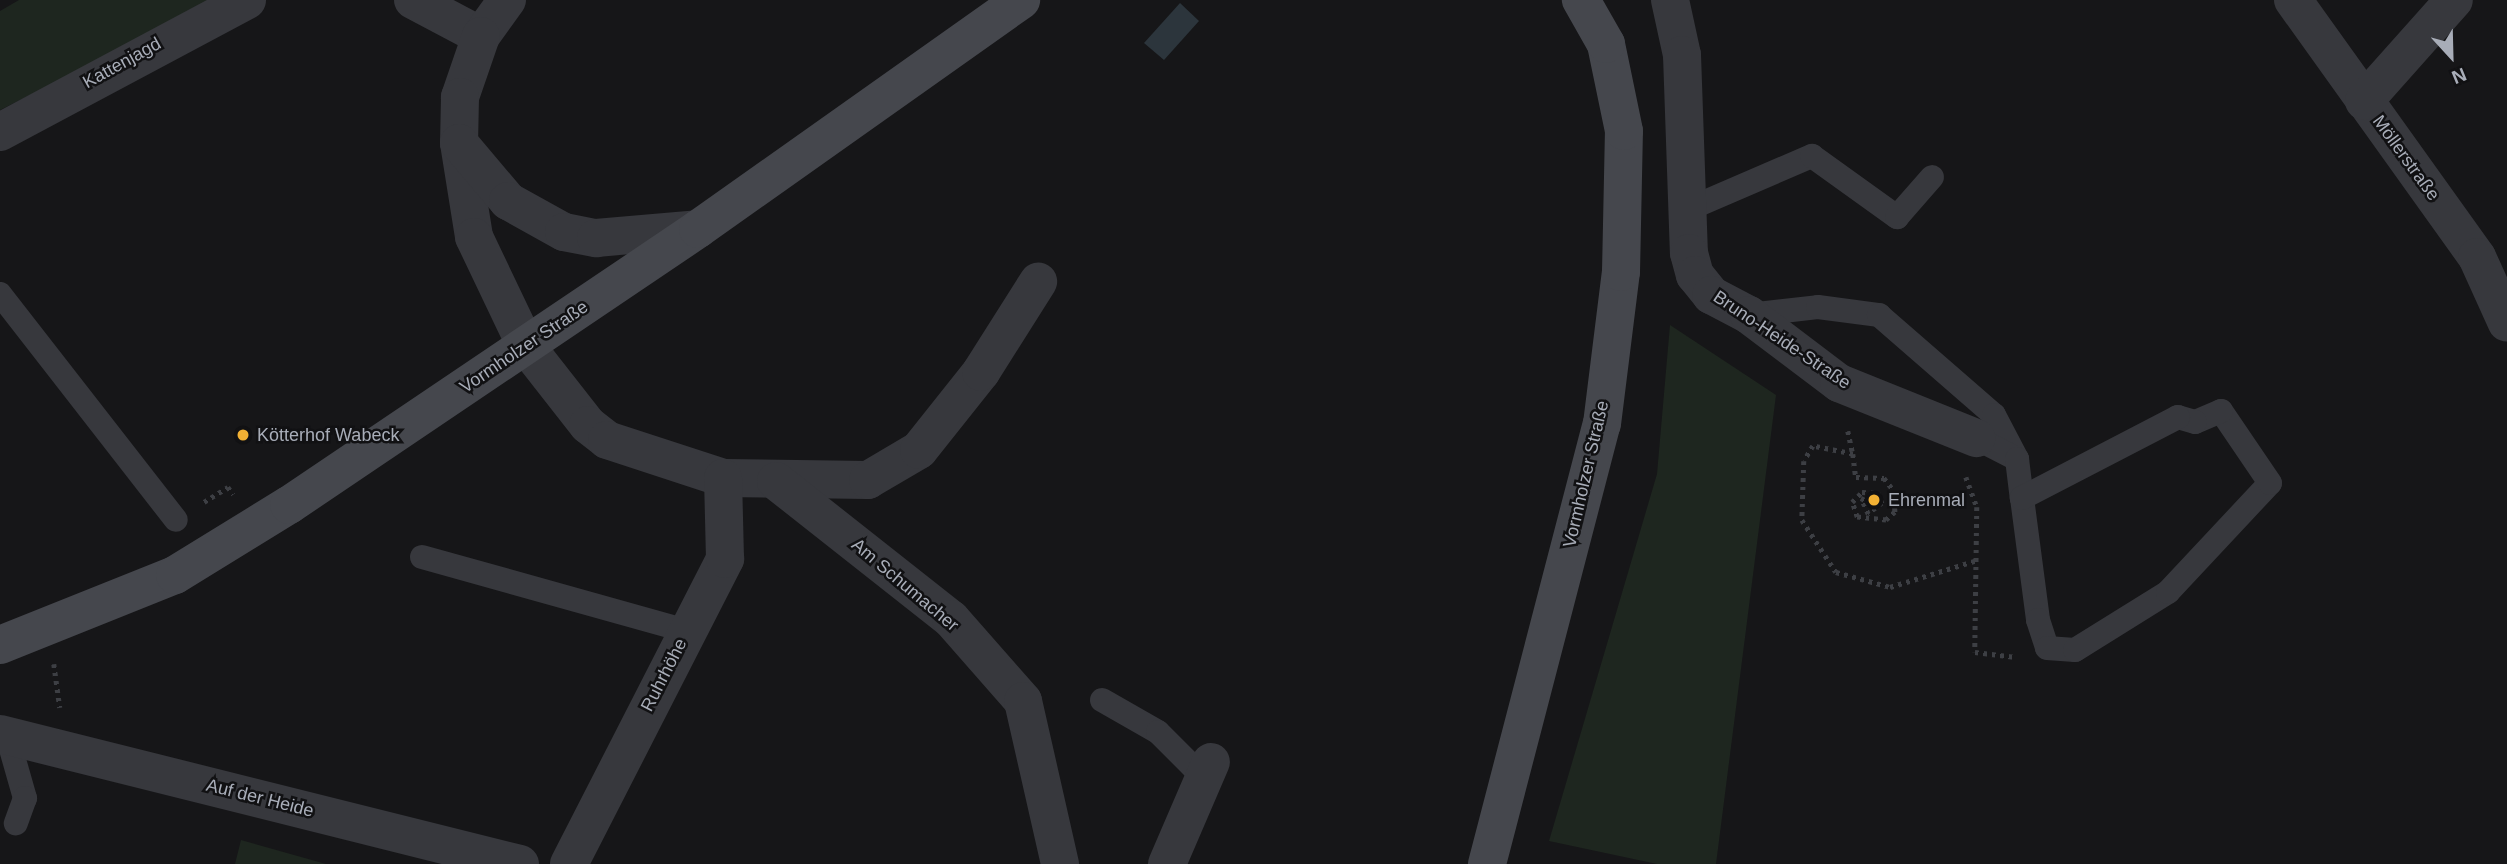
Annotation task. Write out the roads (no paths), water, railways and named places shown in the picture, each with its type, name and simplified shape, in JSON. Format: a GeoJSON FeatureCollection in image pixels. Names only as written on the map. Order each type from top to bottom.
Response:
{"type":"FeatureCollection","features":[{"type":"Feature","properties":{"kind":"main road","name":"Vormholzer Straße"},"geometry":{"type":"LineString","coordinates":[[0,645],[50,629],[175,575],[526,346],[698,229],[1021,0]]}},
{"type":"Feature","properties":{"kind":"main road","name":"Vormholzer Straße"},"geometry":{"type":"LineString","coordinates":[[1487,864],[1602,424],[1621,272],[1624,131],[1606,44],[1581,0]]}},
{"type":"Feature","properties":{"kind":"street","name":"Kattenjagd"},"geometry":{"type":"LineString","coordinates":[[0,132],[247,0]]}},
{"type":"Feature","properties":{"kind":"street"},"geometry":{"type":"LineString","coordinates":[[413,0],[481,36]]}},
{"type":"Feature","properties":{"kind":"street"},"geometry":{"type":"LineString","coordinates":[[507,0],[481,36],[460,97],[459,143],[474,237],[526,346],[607,440],[723,478],[868,481],[919,450],[981,372],[1038,282]]}},
{"type":"Feature","properties":{"kind":"street","name":"Bruno-Heide-Straße"},"geometry":{"type":"LineString","coordinates":[[1670,0],[1682,55],[1691,208],[1689,253],[1695,275],[1711,295],[1749,315],[1839,383],[1961,433]]}},
{"type":"Feature","properties":{"kind":"street","name":"Möllerstraße"},"geometry":{"type":"LineString","coordinates":[[2293,0],[2477,257],[2506,318]]}},
{"type":"Feature","properties":{"kind":"street"},"geometry":{"type":"LineString","coordinates":[[2364,101],[2454,0]]}},
{"type":"Feature","properties":{"kind":"street"},"geometry":{"type":"LineString","coordinates":[[459,143],[508,201],[564,232],[596,238],[698,229]]}},
{"type":"Feature","properties":{"kind":"street","name":"Ruhrhöhe"},"geometry":{"type":"LineString","coordinates":[[569,864],[724,559],[723,478]]}},
{"type":"Feature","properties":{"kind":"street","name":"Am Schumacher"},"geometry":{"type":"LineString","coordinates":[[776,481],[951,619],[1023,701],[1060,864]]}},
{"type":"Feature","properties":{"kind":"street","name":"Auf der Heide"},"geometry":{"type":"LineString","coordinates":[[4,734],[520,864]]}},
{"type":"Feature","properties":{"kind":"street"},"geometry":{"type":"LineString","coordinates":[[1167,864],[1208,770]]}},
{"type":"Feature","properties":{"kind":"lane"},"geometry":{"type":"LineString","coordinates":[[1691,208],[1812,156],[1897,217],[1931,177]]}},
{"type":"Feature","properties":{"kind":"lane"},"geometry":{"type":"LineString","coordinates":[[0,294],[176,520]]}},
{"type":"Feature","properties":{"kind":"lane"},"geometry":{"type":"LineString","coordinates":[[1749,315],[1818,307],[1880,315],[1994,415],[2017,459],[2022,498],[2047,648],[2075,650],[2168,592],[2270,483],[2221,411],[2195,422],[2178,417],[2022,498]]}},
{"type":"Feature","properties":{"kind":"lane"},"geometry":{"type":"LineString","coordinates":[[1961,433],[2017,459]]}},
{"type":"Feature","properties":{"kind":"lane"},"geometry":{"type":"LineString","coordinates":[[422,557],[687,631]]}},
{"type":"Feature","properties":{"kind":"lane"},"geometry":{"type":"LineString","coordinates":[[1102,700],[1158,732],[1208,770]]}},
{"type":"Feature","properties":{"kind":"lane"},"geometry":{"type":"LineString","coordinates":[[4,734],[25,798],[16,823]]}},
{"type":"Feature","properties":{"kind":"place","name":"Kötterhof Wabeck"},"geometry":{"type":"Point","coordinates":[243,435]}},
{"type":"Feature","properties":{"kind":"place","name":"Ehrenmal"},"geometry":{"type":"Point","coordinates":[1874,500]}}]}
